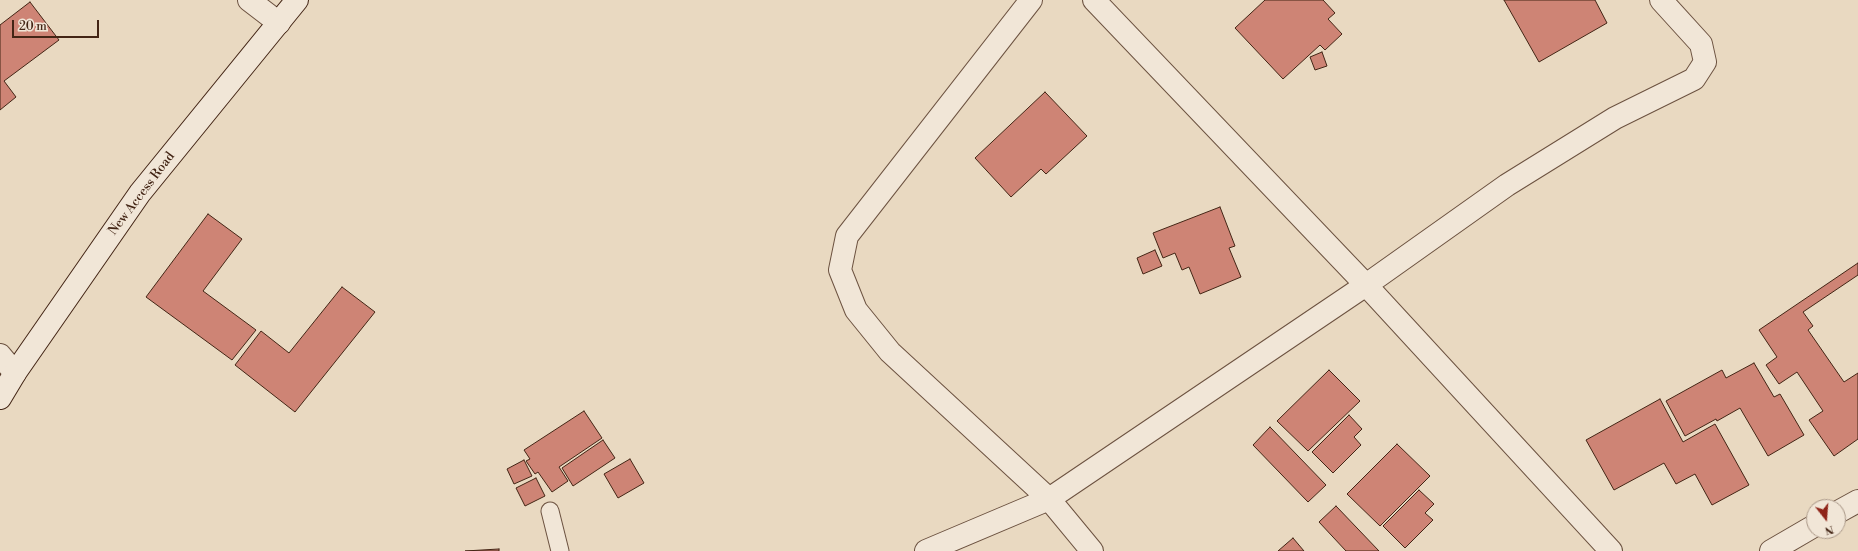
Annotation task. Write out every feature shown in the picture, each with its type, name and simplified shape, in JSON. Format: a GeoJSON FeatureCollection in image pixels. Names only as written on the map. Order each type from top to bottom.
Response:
{"type":"FeatureCollection","features":[{"type":"Feature","properties":{"kind":"street"},"geometry":{"type":"LineString","coordinates":[[249,0],[279,23]]}},
{"type":"Feature","properties":{"kind":"street","name":"New Access Road"},"geometry":{"type":"LineString","coordinates":[[0,398],[15,373],[140,194],[297,0]]}},
{"type":"Feature","properties":{"kind":"street"},"geometry":{"type":"LineString","coordinates":[[1031,0],[847,236],[840,270],[856,310],[890,352],[1049,499],[1092,551]]}},
{"type":"Feature","properties":{"kind":"street"},"geometry":{"type":"LineString","coordinates":[[1094,0],[1366,285],[1611,551]]}},
{"type":"Feature","properties":{"kind":"street"},"geometry":{"type":"LineString","coordinates":[[926,551],[1049,499],[1366,285],[1507,185],[1615,118],[1694,79],[1705,62],[1701,44],[1661,0]]}},
{"type":"Feature","properties":{"kind":"street"},"geometry":{"type":"LineString","coordinates":[[0,355],[15,373]]}},
{"type":"Feature","properties":{"kind":"street"},"geometry":{"type":"LineString","coordinates":[[1846,508],[1858,501]]}},
{"type":"Feature","properties":{"kind":"street"},"geometry":{"type":"LineString","coordinates":[[1771,551],[1806,531]]}},
{"type":"Feature","properties":{"kind":"lane"},"geometry":{"type":"LineString","coordinates":[[550,511],[560,551]]}},
{"type":"Feature","properties":{"kind":"building"},"geometry":{"type":"Polygon","coordinates":[[[1265,0],[1323,0],[1335,13],[1328,19],[1342,34],[1325,50],[1320,45],[1283,79],[1235,28],[1265,0]]]}},
{"type":"Feature","properties":{"kind":"building"},"geometry":{"type":"Polygon","coordinates":[[[1504,0],[1595,0],[1607,23],[1539,62],[1504,0]]]}},
{"type":"Feature","properties":{"kind":"building"},"geometry":{"type":"Polygon","coordinates":[[[30,2],[59,40],[4,81],[16,97],[0,110],[0,25],[30,2]]]}},
{"type":"Feature","properties":{"kind":"building"},"geometry":{"type":"Polygon","coordinates":[[[1322,52],[1327,66],[1315,70],[1310,57],[1322,52]]]}},
{"type":"Feature","properties":{"kind":"building"},"geometry":{"type":"Polygon","coordinates":[[[1045,92],[1087,136],[1046,174],[1041,169],[1011,197],[975,158],[1045,92]]]}},
{"type":"Feature","properties":{"kind":"building"},"geometry":{"type":"Polygon","coordinates":[[[1220,207],[1235,246],[1229,248],[1241,277],[1200,294],[1189,267],[1182,270],[1175,253],[1163,258],[1153,233],[1220,207]]]}},
{"type":"Feature","properties":{"kind":"building"},"geometry":{"type":"Polygon","coordinates":[[[208,214],[242,239],[203,291],[256,330],[232,360],[146,297],[208,214]]]}},
{"type":"Feature","properties":{"kind":"building"},"geometry":{"type":"Polygon","coordinates":[[[1155,250],[1162,266],[1143,274],[1137,258],[1155,250]]]}},
{"type":"Feature","properties":{"kind":"building"},"geometry":{"type":"Polygon","coordinates":[[[1858,263],[1858,275],[1803,312],[1813,326],[1808,330],[1844,382],[1858,373],[1858,439],[1834,456],[1809,420],[1823,411],[1797,372],[1779,384],[1766,365],[1777,357],[1759,330],[1858,263]]]}},
{"type":"Feature","properties":{"kind":"building"},"geometry":{"type":"Polygon","coordinates":[[[342,287],[375,312],[295,412],[235,365],[261,331],[289,353],[342,287]]]}},
{"type":"Feature","properties":{"kind":"building"},"geometry":{"type":"Polygon","coordinates":[[[1754,363],[1774,397],[1780,394],[1804,435],[1768,456],[1740,408],[1685,436],[1666,401],[1722,370],[1726,378],[1754,363]]]}},
{"type":"Feature","properties":{"kind":"building"},"geometry":{"type":"Polygon","coordinates":[[[1329,370],[1360,401],[1308,451],[1277,421],[1329,370]]]}},
{"type":"Feature","properties":{"kind":"building"},"geometry":{"type":"Polygon","coordinates":[[[1660,399],[1683,442],[1715,424],[1749,485],[1712,505],[1695,474],[1676,484],[1664,463],[1614,490],[1586,440],[1660,399]]]}},
{"type":"Feature","properties":{"kind":"building"},"geometry":{"type":"Polygon","coordinates":[[[584,411],[602,438],[559,467],[568,481],[552,492],[538,472],[535,474],[526,461],[530,459],[524,450],[584,411]]]}},
{"type":"Feature","properties":{"kind":"building"},"geometry":{"type":"Polygon","coordinates":[[[1349,415],[1362,429],[1354,437],[1361,445],[1333,473],[1312,452],[1349,415]]]}},
{"type":"Feature","properties":{"kind":"building"},"geometry":{"type":"Polygon","coordinates":[[[1270,427],[1326,485],[1308,502],[1253,445],[1270,427]]]}},
{"type":"Feature","properties":{"kind":"building"},"geometry":{"type":"Polygon","coordinates":[[[603,440],[615,458],[573,486],[562,468],[603,440]]]}},
{"type":"Feature","properties":{"kind":"building"},"geometry":{"type":"Polygon","coordinates":[[[1397,444],[1430,476],[1380,526],[1347,494],[1397,444]]]}},
{"type":"Feature","properties":{"kind":"building"},"geometry":{"type":"Polygon","coordinates":[[[630,459],[644,483],[618,498],[604,474],[630,459]]]}},
{"type":"Feature","properties":{"kind":"building"},"geometry":{"type":"Polygon","coordinates":[[[524,460],[532,476],[514,484],[507,469],[524,460]]]}},
{"type":"Feature","properties":{"kind":"building"},"geometry":{"type":"Polygon","coordinates":[[[536,478],[545,496],[525,506],[516,488],[536,478]]]}},
{"type":"Feature","properties":{"kind":"building"},"geometry":{"type":"Polygon","coordinates":[[[1419,490],[1434,504],[1425,513],[1433,520],[1405,548],[1383,526],[1419,490]]]}},
{"type":"Feature","properties":{"kind":"building"},"geometry":{"type":"Polygon","coordinates":[[[1336,506],[1379,551],[1346,551],[1319,522],[1336,506]]]}},
{"type":"Feature","properties":{"kind":"building"},"geometry":{"type":"Polygon","coordinates":[[[1293,538],[1304,551],[1278,551],[1293,538]]]}},
{"type":"Feature","properties":{"kind":"building"},"geometry":{"type":"Polygon","coordinates":[[[499,549],[499,551],[465,551],[499,549]]]}}]}
